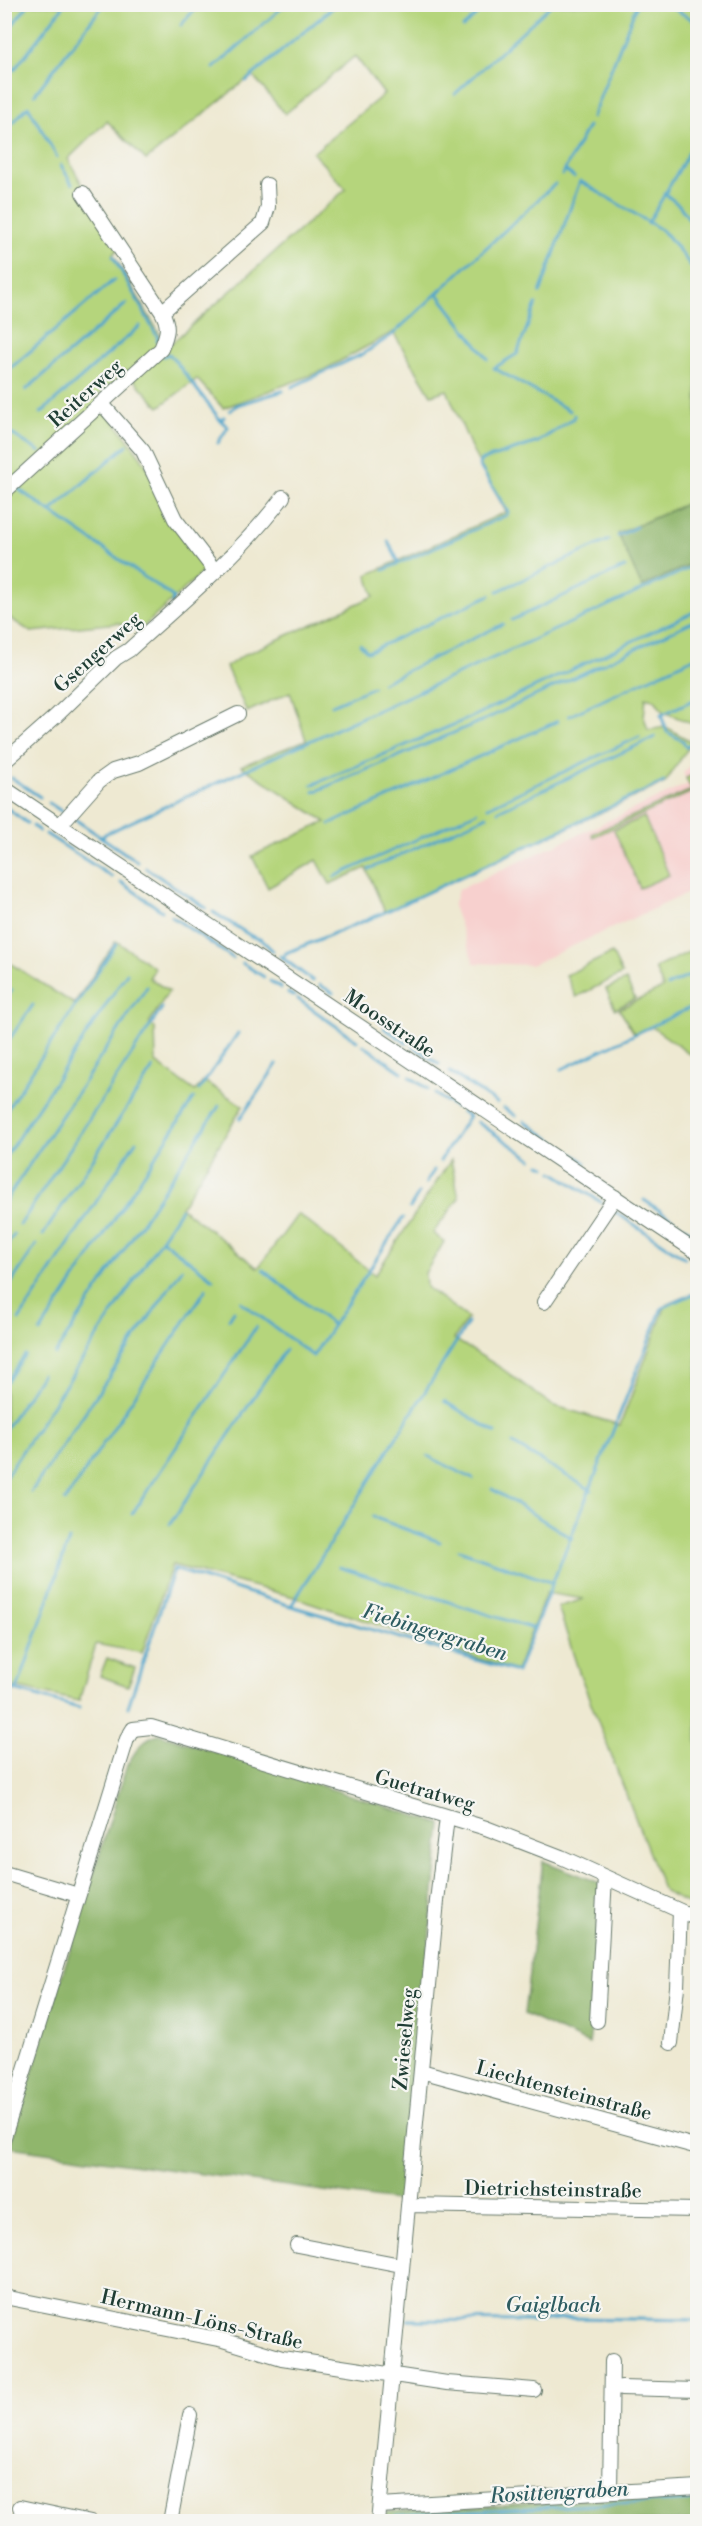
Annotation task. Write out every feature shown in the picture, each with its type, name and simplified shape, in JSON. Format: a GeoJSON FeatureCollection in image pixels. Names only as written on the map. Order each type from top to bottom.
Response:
{"type":"FeatureCollection","features":[{"type":"Feature","properties":{"kind":"street"},"geometry":{"type":"LineString","coordinates":[[162,312],[263,223],[268,207],[267,185]]}},
{"type":"Feature","properties":{"kind":"street","name":"Reiterweg"},"geometry":{"type":"LineString","coordinates":[[4,492],[161,349],[168,332],[168,323],[162,312],[83,193]]}},
{"type":"Feature","properties":{"kind":"street"},"geometry":{"type":"LineString","coordinates":[[102,404],[143,451],[175,519],[215,571]]}},
{"type":"Feature","properties":{"kind":"street","name":"Gsengerweg"},"geometry":{"type":"LineString","coordinates":[[4,762],[116,658],[129,650],[215,571],[264,522],[283,497]]}},
{"type":"Feature","properties":{"kind":"street"},"geometry":{"type":"LineString","coordinates":[[60,825],[99,781],[113,771],[139,763],[238,714]]}},
{"type":"Feature","properties":{"kind":"street","name":"Moosstraße"},"geometry":{"type":"LineString","coordinates":[[4,788],[698,1253]]}},
{"type":"Feature","properties":{"kind":"street"},"geometry":{"type":"LineString","coordinates":[[544,1302],[615,1197]]}},
{"type":"Feature","properties":{"kind":"street","name":"Guetratweg"},"geometry":{"type":"LineString","coordinates":[[78,1895],[126,1739],[133,1729],[151,1727],[486,1827],[698,1919]]}},
{"type":"Feature","properties":{"kind":"street","name":"Zwieselweg"},"geometry":{"type":"LineString","coordinates":[[378,2522],[436,1901],[447,1817]]}},
{"type":"Feature","properties":{"kind":"street"},"geometry":{"type":"LineString","coordinates":[[4,1873],[78,1895],[4,2137]]}},
{"type":"Feature","properties":{"kind":"street"},"geometry":{"type":"LineString","coordinates":[[597,2021],[605,1877]]}},
{"type":"Feature","properties":{"kind":"street"},"geometry":{"type":"LineString","coordinates":[[671,2043],[677,1987],[680,1911]]}},
{"type":"Feature","properties":{"kind":"street","name":"Liechtensteinstraße"},"geometry":{"type":"LineString","coordinates":[[421,2071],[698,2147]]}},
{"type":"Feature","properties":{"kind":"street","name":"Dietrichsteinstraße"},"geometry":{"type":"LineString","coordinates":[[408,2205],[698,2210]]}},
{"type":"Feature","properties":{"kind":"street"},"geometry":{"type":"LineString","coordinates":[[297,2245],[401,2265]]}},
{"type":"Feature","properties":{"kind":"street","name":"Hermann-Löns-Straße"},"geometry":{"type":"LineString","coordinates":[[4,2297],[223,2340],[282,2358],[392,2376]]}},
{"type":"Feature","properties":{"kind":"street"},"geometry":{"type":"LineString","coordinates":[[610,2491],[612,2361]]}},
{"type":"Feature","properties":{"kind":"street"},"geometry":{"type":"LineString","coordinates":[[392,2376],[534,2390]]}},
{"type":"Feature","properties":{"kind":"street"},"geometry":{"type":"LineString","coordinates":[[621,2388],[698,2390]]}},
{"type":"Feature","properties":{"kind":"street"},"geometry":{"type":"LineString","coordinates":[[170,2522],[190,2415]]}},
{"type":"Feature","properties":{"kind":"street"},"geometry":{"type":"LineString","coordinates":[[380,2506],[698,2487]]}},
{"type":"Feature","properties":{"kind":"street"},"geometry":{"type":"LineString","coordinates":[[20,2506],[91,2522]]}},
{"type":"Feature","properties":{"kind":"shaded area"},"geometry":{"type":"Polygon","coordinates":[[[697,758],[697,889],[531,965],[474,963],[453,906],[458,890],[688,784],[683,773],[697,758]]]}},
{"type":"Feature","properties":{"kind":"green space"},"geometry":{"type":"Polygon","coordinates":[[[4,5],[697,5],[698,117],[692,128],[698,137],[697,499],[618,534],[642,587],[697,561],[697,720],[691,723],[663,712],[655,700],[646,697],[644,717],[648,730],[666,727],[692,742],[665,783],[385,912],[366,868],[330,884],[317,860],[268,888],[252,856],[326,822],[241,766],[306,740],[290,692],[247,712],[226,667],[244,655],[374,596],[367,575],[506,512],[473,452],[447,390],[431,395],[393,332],[322,371],[223,408],[197,379],[159,407],[126,371],[96,397],[141,457],[208,567],[139,631],[118,623],[31,632],[5,615],[4,5]],[[355,56],[285,114],[252,75],[146,160],[107,121],[68,159],[87,193],[123,245],[113,254],[167,347],[346,189],[313,153],[384,94],[355,56]]]}},
{"type":"Feature","properties":{"kind":"green space"},"geometry":{"type":"Polygon","coordinates":[[[697,499],[697,561],[642,587],[618,534],[697,499]]]}},
{"type":"Feature","properties":{"kind":"green space"},"geometry":{"type":"Polygon","coordinates":[[[697,773],[697,802],[686,778],[697,773]]]}},
{"type":"Feature","properties":{"kind":"green space"},"geometry":{"type":"Polygon","coordinates":[[[689,791],[690,793],[593,837],[592,834],[689,791]]]}},
{"type":"Feature","properties":{"kind":"green space"},"geometry":{"type":"Polygon","coordinates":[[[644,817],[669,875],[640,888],[614,830],[644,817]]]}},
{"type":"Feature","properties":{"kind":"green space"},"geometry":{"type":"Polygon","coordinates":[[[116,941],[155,968],[149,978],[169,991],[149,1023],[155,1028],[156,1063],[195,1091],[204,1081],[243,1106],[181,1207],[258,1268],[298,1214],[375,1275],[451,1160],[459,1198],[433,1233],[444,1242],[425,1273],[426,1287],[468,1318],[454,1339],[501,1368],[552,1405],[620,1425],[666,1305],[697,1292],[697,1908],[664,1892],[579,1672],[558,1607],[584,1599],[546,1593],[516,1671],[294,1597],[172,1565],[142,1653],[96,1644],[79,1701],[5,1685],[5,960],[74,1004],[116,941]]]}},
{"type":"Feature","properties":{"kind":"green space"},"geometry":{"type":"Polygon","coordinates":[[[697,948],[697,1059],[652,1027],[634,1033],[619,1009],[663,988],[655,968],[697,948]]]}},
{"type":"Feature","properties":{"kind":"green space"},"geometry":{"type":"Polygon","coordinates":[[[612,953],[622,974],[576,997],[566,975],[612,953]]]}},
{"type":"Feature","properties":{"kind":"green space"},"geometry":{"type":"Polygon","coordinates":[[[626,980],[635,999],[615,1009],[606,989],[626,980]]]}},
{"type":"Feature","properties":{"kind":"green space"},"geometry":{"type":"Polygon","coordinates":[[[107,1658],[135,1668],[128,1686],[100,1676],[107,1658]]]}},
{"type":"Feature","properties":{"kind":"green space"},"geometry":{"type":"Polygon","coordinates":[[[159,1734],[441,1824],[402,2202],[9,2147],[127,1765],[144,1742],[159,1734]]]}},
{"type":"Feature","properties":{"kind":"green space"},"geometry":{"type":"Polygon","coordinates":[[[543,1861],[600,1883],[593,2014],[589,2044],[524,2014],[543,1861]]]}},
{"type":"Feature","properties":{"kind":"green space"},"geometry":{"type":"Polygon","coordinates":[[[697,2493],[697,2521],[385,2522],[386,2512],[697,2493]]]}},
{"type":"Feature","properties":{"kind":"waterway"},"geometry":{"type":"LineString","coordinates":[[4,35],[29,4]]}},
{"type":"Feature","properties":{"kind":"waterway"},"geometry":{"type":"LineString","coordinates":[[14,70],[65,4]]}},
{"type":"Feature","properties":{"kind":"waterway"},"geometry":{"type":"LineString","coordinates":[[35,94],[104,4]]}},
{"type":"Feature","properties":{"kind":"waterway"},"geometry":{"type":"LineString","coordinates":[[181,25],[199,4]]}},
{"type":"Feature","properties":{"kind":"waterway"},"geometry":{"type":"LineString","coordinates":[[214,68],[286,4]]}},
{"type":"Feature","properties":{"kind":"waterway"},"geometry":{"type":"LineString","coordinates":[[246,81],[337,4]]}},
{"type":"Feature","properties":{"kind":"waterway"},"geometry":{"type":"LineString","coordinates":[[463,27],[489,4]]}},
{"type":"Feature","properties":{"kind":"waterway"},"geometry":{"type":"LineString","coordinates":[[455,94],[552,4]]}},
{"type":"Feature","properties":{"kind":"waterway"},"geometry":{"type":"LineString","coordinates":[[592,117],[637,4]]}},
{"type":"Feature","properties":{"kind":"waterway"},"geometry":{"type":"LineString","coordinates":[[666,4],[698,23]]}},
{"type":"Feature","properties":{"kind":"waterway"},"geometry":{"type":"LineString","coordinates":[[4,133],[28,106],[57,157]]}},
{"type":"Feature","properties":{"kind":"waterway"},"geometry":{"type":"LineString","coordinates":[[562,175],[588,126]]}},
{"type":"Feature","properties":{"kind":"waterway"},"geometry":{"type":"LineString","coordinates":[[648,223],[698,137]]}},
{"type":"Feature","properties":{"kind":"waterway"},"geometry":{"type":"LineString","coordinates":[[61,165],[72,184]]}},
{"type":"Feature","properties":{"kind":"waterway"},"geometry":{"type":"LineString","coordinates":[[566,171],[574,177]]}},
{"type":"Feature","properties":{"kind":"waterway"},"geometry":{"type":"LineString","coordinates":[[540,293],[580,181],[660,229],[698,275]]}},
{"type":"Feature","properties":{"kind":"waterway"},"geometry":{"type":"LineString","coordinates":[[292,387],[363,354],[392,335],[555,184]]}},
{"type":"Feature","properties":{"kind":"waterway"},"geometry":{"type":"LineString","coordinates":[[664,193],[679,205],[698,231]]}},
{"type":"Feature","properties":{"kind":"waterway"},"geometry":{"type":"LineString","coordinates":[[113,256],[158,338],[157,341]]}},
{"type":"Feature","properties":{"kind":"waterway"},"geometry":{"type":"LineString","coordinates":[[7,371],[114,280]]}},
{"type":"Feature","properties":{"kind":"waterway"},"geometry":{"type":"LineString","coordinates":[[438,294],[488,359]]}},
{"type":"Feature","properties":{"kind":"waterway"},"geometry":{"type":"LineString","coordinates":[[26,390],[127,303]]}},
{"type":"Feature","properties":{"kind":"waterway"},"geometry":{"type":"LineString","coordinates":[[536,304],[517,354],[494,368],[570,411]]}},
{"type":"Feature","properties":{"kind":"waterway"},"geometry":{"type":"LineString","coordinates":[[41,413],[140,326]]}},
{"type":"Feature","properties":{"kind":"waterway"},"geometry":{"type":"LineString","coordinates":[[163,356],[169,354],[221,421],[224,417]]}},
{"type":"Feature","properties":{"kind":"waterway"},"geometry":{"type":"LineString","coordinates":[[230,411],[237,405],[283,391]]}},
{"type":"Feature","properties":{"kind":"waterway"},"geometry":{"type":"LineString","coordinates":[[384,570],[507,515],[508,512],[479,465],[480,461],[538,442],[574,418],[574,415]]}},
{"type":"Feature","properties":{"kind":"waterway"},"geometry":{"type":"LineString","coordinates":[[218,443],[228,427],[221,421]]}},
{"type":"Feature","properties":{"kind":"waterway"},"geometry":{"type":"LineString","coordinates":[[4,429],[40,452]]}},
{"type":"Feature","properties":{"kind":"waterway"},"geometry":{"type":"LineString","coordinates":[[50,512],[127,445]]}},
{"type":"Feature","properties":{"kind":"waterway"},"geometry":{"type":"LineString","coordinates":[[20,486],[18,489],[173,597],[172,604]]}},
{"type":"Feature","properties":{"kind":"waterway"},"geometry":{"type":"LineString","coordinates":[[618,536],[636,527]]}},
{"type":"Feature","properties":{"kind":"waterway"},"geometry":{"type":"LineString","coordinates":[[498,591],[609,540]]}},
{"type":"Feature","properties":{"kind":"waterway"},"geometry":{"type":"LineString","coordinates":[[388,541],[399,563]]}},
{"type":"Feature","properties":{"kind":"waterway"},"geometry":{"type":"LineString","coordinates":[[102,838],[105,834],[698,564]]}},
{"type":"Feature","properties":{"kind":"waterway"},"geometry":{"type":"LineString","coordinates":[[512,620],[625,567]]}},
{"type":"Feature","properties":{"kind":"waterway"},"geometry":{"type":"LineString","coordinates":[[360,644],[368,652],[490,595]]}},
{"type":"Feature","properties":{"kind":"waterway"},"geometry":{"type":"LineString","coordinates":[[312,785],[472,717],[698,610]]}},
{"type":"Feature","properties":{"kind":"waterway"},"geometry":{"type":"LineString","coordinates":[[314,792],[484,720],[698,619]]}},
{"type":"Feature","properties":{"kind":"waterway"},"geometry":{"type":"LineString","coordinates":[[382,683],[503,624]]}},
{"type":"Feature","properties":{"kind":"waterway"},"geometry":{"type":"LineString","coordinates":[[569,716],[698,656]]}},
{"type":"Feature","properties":{"kind":"waterway"},"geometry":{"type":"LineString","coordinates":[[332,705],[373,687]]}},
{"type":"Feature","properties":{"kind":"waterway"},"geometry":{"type":"LineString","coordinates":[[698,698],[661,715],[667,732],[683,741],[686,747],[698,742]]}},
{"type":"Feature","properties":{"kind":"waterway"},"geometry":{"type":"LineString","coordinates":[[330,824],[558,721]]}},
{"type":"Feature","properties":{"kind":"waterway"},"geometry":{"type":"LineString","coordinates":[[488,807],[639,737]]}},
{"type":"Feature","properties":{"kind":"waterway"},"geometry":{"type":"LineString","coordinates":[[498,811],[655,737]]}},
{"type":"Feature","properties":{"kind":"waterway"},"geometry":{"type":"LineString","coordinates":[[12,778],[40,797]]}},
{"type":"Feature","properties":{"kind":"waterway"},"geometry":{"type":"LineString","coordinates":[[283,958],[286,953],[381,914],[664,782]]}},
{"type":"Feature","properties":{"kind":"waterway"},"geometry":{"type":"LineString","coordinates":[[49,803],[64,813]]}},
{"type":"Feature","properties":{"kind":"waterway"},"geometry":{"type":"LineString","coordinates":[[4,806],[27,823]]}},
{"type":"Feature","properties":{"kind":"waterway"},"geometry":{"type":"LineString","coordinates":[[334,877],[477,812]]}},
{"type":"Feature","properties":{"kind":"waterway"},"geometry":{"type":"LineString","coordinates":[[369,869],[487,816]]}},
{"type":"Feature","properties":{"kind":"waterway"},"geometry":{"type":"LineString","coordinates":[[73,818],[138,862]]}},
{"type":"Feature","properties":{"kind":"waterway"},"geometry":{"type":"LineString","coordinates":[[33,826],[39,831]]}},
{"type":"Feature","properties":{"kind":"waterway"},"geometry":{"type":"LineString","coordinates":[[46,834],[112,877]]}},
{"type":"Feature","properties":{"kind":"waterway"},"geometry":{"type":"LineString","coordinates":[[146,868],[206,908]]}},
{"type":"Feature","properties":{"kind":"waterway"},"geometry":{"type":"LineString","coordinates":[[121,882],[162,911]]}},
{"type":"Feature","properties":{"kind":"waterway"},"geometry":{"type":"LineString","coordinates":[[213,912],[251,936],[262,940],[273,951]]}},
{"type":"Feature","properties":{"kind":"waterway"},"geometry":{"type":"LineString","coordinates":[[171,916],[233,958]]}},
{"type":"Feature","properties":{"kind":"waterway"},"geometry":{"type":"LineString","coordinates":[[4,1114],[116,944]]}},
{"type":"Feature","properties":{"kind":"waterway"},"geometry":{"type":"LineString","coordinates":[[280,956],[313,981]]}},
{"type":"Feature","properties":{"kind":"waterway"},"geometry":{"type":"LineString","coordinates":[[242,963],[264,977]]}},
{"type":"Feature","properties":{"kind":"waterway"},"geometry":{"type":"LineString","coordinates":[[667,986],[698,972]]}},
{"type":"Feature","properties":{"kind":"waterway"},"geometry":{"type":"LineString","coordinates":[[4,1159],[127,973]]}},
{"type":"Feature","properties":{"kind":"waterway"},"geometry":{"type":"LineString","coordinates":[[270,981],[281,988]]}},
{"type":"Feature","properties":{"kind":"waterway"},"geometry":{"type":"LineString","coordinates":[[320,985],[333,993]]}},
{"type":"Feature","properties":{"kind":"waterway"},"geometry":{"type":"LineString","coordinates":[[4,1203],[147,987]]}},
{"type":"Feature","properties":{"kind":"waterway"},"geometry":{"type":"LineString","coordinates":[[4,1001],[12,990]]}},
{"type":"Feature","properties":{"kind":"waterway"},"geometry":{"type":"LineString","coordinates":[[288,993],[294,996]]}},
{"type":"Feature","properties":{"kind":"waterway"},"geometry":{"type":"LineString","coordinates":[[298,999],[357,1041]]}},
{"type":"Feature","properties":{"kind":"waterway"},"geometry":{"type":"LineString","coordinates":[[562,1069],[698,1004]]}},
{"type":"Feature","properties":{"kind":"waterway"},"geometry":{"type":"LineString","coordinates":[[4,1047],[33,1005]]}},
{"type":"Feature","properties":{"kind":"waterway"},"geometry":{"type":"LineString","coordinates":[[20,1225],[162,1008]]}},
{"type":"Feature","properties":{"kind":"waterway"},"geometry":{"type":"LineString","coordinates":[[384,1028],[407,1043]]}},
{"type":"Feature","properties":{"kind":"waterway"},"geometry":{"type":"LineString","coordinates":[[199,1090],[238,1033]]}},
{"type":"Feature","properties":{"kind":"waterway"},"geometry":{"type":"LineString","coordinates":[[363,1045],[402,1072]]}},
{"type":"Feature","properties":{"kind":"waterway"},"geometry":{"type":"LineString","coordinates":[[413,1046],[439,1064]]}},
{"type":"Feature","properties":{"kind":"waterway"},"geometry":{"type":"LineString","coordinates":[[240,1119],[277,1064]]}},
{"type":"Feature","properties":{"kind":"waterway"},"geometry":{"type":"LineString","coordinates":[[43,1235],[153,1068]]}},
{"type":"Feature","properties":{"kind":"waterway"},"geometry":{"type":"LineString","coordinates":[[450,1072],[497,1103]]}},
{"type":"Feature","properties":{"kind":"waterway"},"geometry":{"type":"LineString","coordinates":[[410,1077],[428,1089]]}},
{"type":"Feature","properties":{"kind":"waterway"},"geometry":{"type":"LineString","coordinates":[[435,1094],[455,1107]]}},
{"type":"Feature","properties":{"kind":"waterway"},"geometry":{"type":"LineString","coordinates":[[40,1332],[194,1098]]}},
{"type":"Feature","properties":{"kind":"waterway"},"geometry":{"type":"LineString","coordinates":[[55,1354],[219,1106]]}},
{"type":"Feature","properties":{"kind":"waterway"},"geometry":{"type":"LineString","coordinates":[[504,1108],[516,1116]]}},
{"type":"Feature","properties":{"kind":"waterway"},"geometry":{"type":"LineString","coordinates":[[440,1161],[469,1116],[462,1112]]}},
{"type":"Feature","properties":{"kind":"waterway"},"geometry":{"type":"LineString","coordinates":[[524,1121],[556,1143]]}},
{"type":"Feature","properties":{"kind":"waterway"},"geometry":{"type":"LineString","coordinates":[[477,1122],[532,1159]]}},
{"type":"Feature","properties":{"kind":"waterway"},"geometry":{"type":"LineString","coordinates":[[19,1320],[136,1141]]}},
{"type":"Feature","properties":{"kind":"waterway"},"geometry":{"type":"LineString","coordinates":[[570,1152],[586,1163]]}},
{"type":"Feature","properties":{"kind":"waterway"},"geometry":{"type":"LineString","coordinates":[[540,1164],[546,1167]]}},
{"type":"Feature","properties":{"kind":"waterway"},"geometry":{"type":"LineString","coordinates":[[426,1183],[434,1170]]}},
{"type":"Feature","properties":{"kind":"waterway"},"geometry":{"type":"LineString","coordinates":[[553,1172],[601,1202]]}},
{"type":"Feature","properties":{"kind":"waterway"},"geometry":{"type":"LineString","coordinates":[[410,1208],[419,1193]]}},
{"type":"Feature","properties":{"kind":"waterway"},"geometry":{"type":"LineString","coordinates":[[644,1200],[674,1220]]}},
{"type":"Feature","properties":{"kind":"waterway"},"geometry":{"type":"LineString","coordinates":[[4,1479],[181,1209]]}},
{"type":"Feature","properties":{"kind":"waterway"},"geometry":{"type":"LineString","coordinates":[[615,1212],[685,1258]]}},
{"type":"Feature","properties":{"kind":"waterway"},"geometry":{"type":"LineString","coordinates":[[241,1302],[313,1356],[403,1218]]}},
{"type":"Feature","properties":{"kind":"waterway"},"geometry":{"type":"LineString","coordinates":[[678,1223],[698,1236]]}},
{"type":"Feature","properties":{"kind":"waterway"},"geometry":{"type":"LineString","coordinates":[[4,1249],[14,1235]]}},
{"type":"Feature","properties":{"kind":"waterway"},"geometry":{"type":"LineString","coordinates":[[161,1239],[213,1279]]}},
{"type":"Feature","properties":{"kind":"waterway"},"geometry":{"type":"LineString","coordinates":[[4,1294],[36,1245]]}},
{"type":"Feature","properties":{"kind":"waterway"},"geometry":{"type":"LineString","coordinates":[[31,1492],[182,1269]]}},
{"type":"Feature","properties":{"kind":"waterway"},"geometry":{"type":"LineString","coordinates":[[263,1270],[333,1325]]}},
{"type":"Feature","properties":{"kind":"waterway"},"geometry":{"type":"LineString","coordinates":[[65,1501],[206,1289]]}},
{"type":"Feature","properties":{"kind":"waterway","name":"Fiebingergraben"},"geometry":{"type":"LineString","coordinates":[[128,1707],[174,1569],[517,1672],[662,1308],[698,1292]]}},
{"type":"Feature","properties":{"kind":"waterway"},"geometry":{"type":"LineString","coordinates":[[229,1319],[234,1311]]}},
{"type":"Feature","properties":{"kind":"waterway"},"geometry":{"type":"LineString","coordinates":[[291,1606],[468,1323]]}},
{"type":"Feature","properties":{"kind":"waterway"},"geometry":{"type":"LineString","coordinates":[[132,1514],[256,1327]]}},
{"type":"Feature","properties":{"kind":"waterway"},"geometry":{"type":"LineString","coordinates":[[4,1342],[7,1338]]}},
{"type":"Feature","properties":{"kind":"waterway"},"geometry":{"type":"LineString","coordinates":[[170,1524],[285,1350]]}},
{"type":"Feature","properties":{"kind":"waterway"},"geometry":{"type":"LineString","coordinates":[[4,1385],[25,1355]]}},
{"type":"Feature","properties":{"kind":"waterway"},"geometry":{"type":"LineString","coordinates":[[4,1431],[42,1374]]}},
{"type":"Feature","properties":{"kind":"waterway"},"geometry":{"type":"LineString","coordinates":[[444,1401],[496,1433]]}},
{"type":"Feature","properties":{"kind":"waterway"},"geometry":{"type":"LineString","coordinates":[[513,1444],[591,1490]]}},
{"type":"Feature","properties":{"kind":"waterway"},"geometry":{"type":"LineString","coordinates":[[428,1456],[473,1479]]}},
{"type":"Feature","properties":{"kind":"waterway"},"geometry":{"type":"LineString","coordinates":[[492,1489],[572,1538]]}},
{"type":"Feature","properties":{"kind":"waterway"},"geometry":{"type":"LineString","coordinates":[[373,1517],[440,1542]]}},
{"type":"Feature","properties":{"kind":"waterway"},"geometry":{"type":"LineString","coordinates":[[17,1690],[69,1540]]}},
{"type":"Feature","properties":{"kind":"waterway"},"geometry":{"type":"LineString","coordinates":[[459,1550],[553,1583]]}},
{"type":"Feature","properties":{"kind":"waterway"},"geometry":{"type":"LineString","coordinates":[[339,1567],[534,1629]]}},
{"type":"Feature","properties":{"kind":"waterway","name":"Fiebingergraben"},"geometry":{"type":"LineString","coordinates":[[4,1687],[79,1708]]}},
{"type":"Feature","properties":{"kind":"waterway","name":"Gaiglbach"},"geometry":{"type":"LineString","coordinates":[[408,2320],[534,2321],[569,2318],[698,2320]]}},
{"type":"Feature","properties":{"kind":"waterway","name":"Rosittengraben"},"geometry":{"type":"LineString","coordinates":[[388,2522],[396,2516],[430,2513],[698,2500]]}}]}
